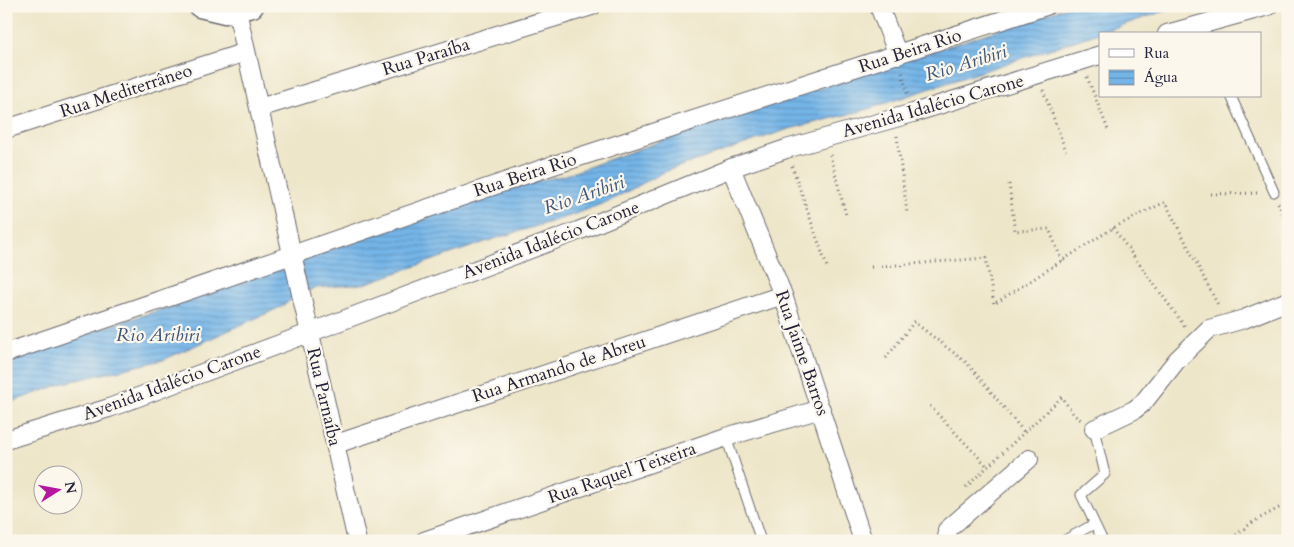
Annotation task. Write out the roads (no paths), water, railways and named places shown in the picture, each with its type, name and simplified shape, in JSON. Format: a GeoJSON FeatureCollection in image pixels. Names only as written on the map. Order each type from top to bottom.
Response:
{"type":"FeatureCollection","features":[{"type":"Feature","properties":{"kind":"street"},"geometry":{"type":"LineString","coordinates":[[200,6],[214,11],[244,9],[246,52],[292,256]]}},
{"type":"Feature","properties":{"kind":"street","name":"Rua Paraíba"},"geometry":{"type":"LineString","coordinates":[[259,108],[592,6]]}},
{"type":"Feature","properties":{"kind":"street"},"geometry":{"type":"LineString","coordinates":[[880,6],[900,62]]}},
{"type":"Feature","properties":{"kind":"street","name":"Rua Beira Rio"},"geometry":{"type":"LineString","coordinates":[[6,353],[140,309],[554,165],[900,62],[1046,6]]}},
{"type":"Feature","properties":{"kind":"street"},"geometry":{"type":"LineString","coordinates":[[1191,30],[1268,6]]}},
{"type":"Feature","properties":{"kind":"street","name":"Rua Mediterrâneo"},"geometry":{"type":"LineString","coordinates":[[6,129],[246,52]]}},
{"type":"Feature","properties":{"kind":"street","name":"Avenida Idalécio Carone"},"geometry":{"type":"LineString","coordinates":[[6,440],[109,408],[309,333],[578,231],[731,168],[825,137],[1038,76],[1099,55]]}},
{"type":"Feature","properties":{"kind":"street","name":"Rua Jaime Barros"},"geometry":{"type":"LineString","coordinates":[[731,168],[783,295],[863,541]]}},
{"type":"Feature","properties":{"kind":"street","name":"Rua Parnaíba"},"geometry":{"type":"LineString","coordinates":[[292,256],[357,541]]}},
{"type":"Feature","properties":{"kind":"street","name":"Rua Armando de Abreu"},"geometry":{"type":"LineString","coordinates":[[336,444],[783,295]]}},
{"type":"Feature","properties":{"kind":"street"},"geometry":{"type":"LineString","coordinates":[[1094,429],[1134,410],[1143,403],[1208,329],[1288,301]]}},
{"type":"Feature","properties":{"kind":"street","name":"Rua Raquel Teixeira"},"geometry":{"type":"LineString","coordinates":[[424,541],[726,438],[821,409]]}},
{"type":"Feature","properties":{"kind":"street"},"geometry":{"type":"LineString","coordinates":[[948,541],[946,530],[1029,460]]}},
{"type":"Feature","properties":{"kind":"lane"},"geometry":{"type":"LineString","coordinates":[[1232,98],[1274,192]]}},
{"type":"Feature","properties":{"kind":"lane"},"geometry":{"type":"LineString","coordinates":[[1094,429],[1106,474],[1081,495],[1103,541]]}},
{"type":"Feature","properties":{"kind":"lane"},"geometry":{"type":"LineString","coordinates":[[726,438],[761,541]]}},
{"type":"Feature","properties":{"kind":"lane"},"geometry":{"type":"LineString","coordinates":[[1063,541],[1094,524]]}},
{"type":"Feature","properties":{"kind":"water","name":"Rio Aribiri"},"geometry":{"type":"Polygon","coordinates":[[[1070,6],[1180,6],[862,111],[789,129],[666,171],[609,201],[576,214],[494,239],[364,284],[316,288],[299,293],[283,306],[163,360],[64,383],[6,404],[6,359],[216,292],[501,189],[566,175],[667,139],[1070,6]]]}}]}
